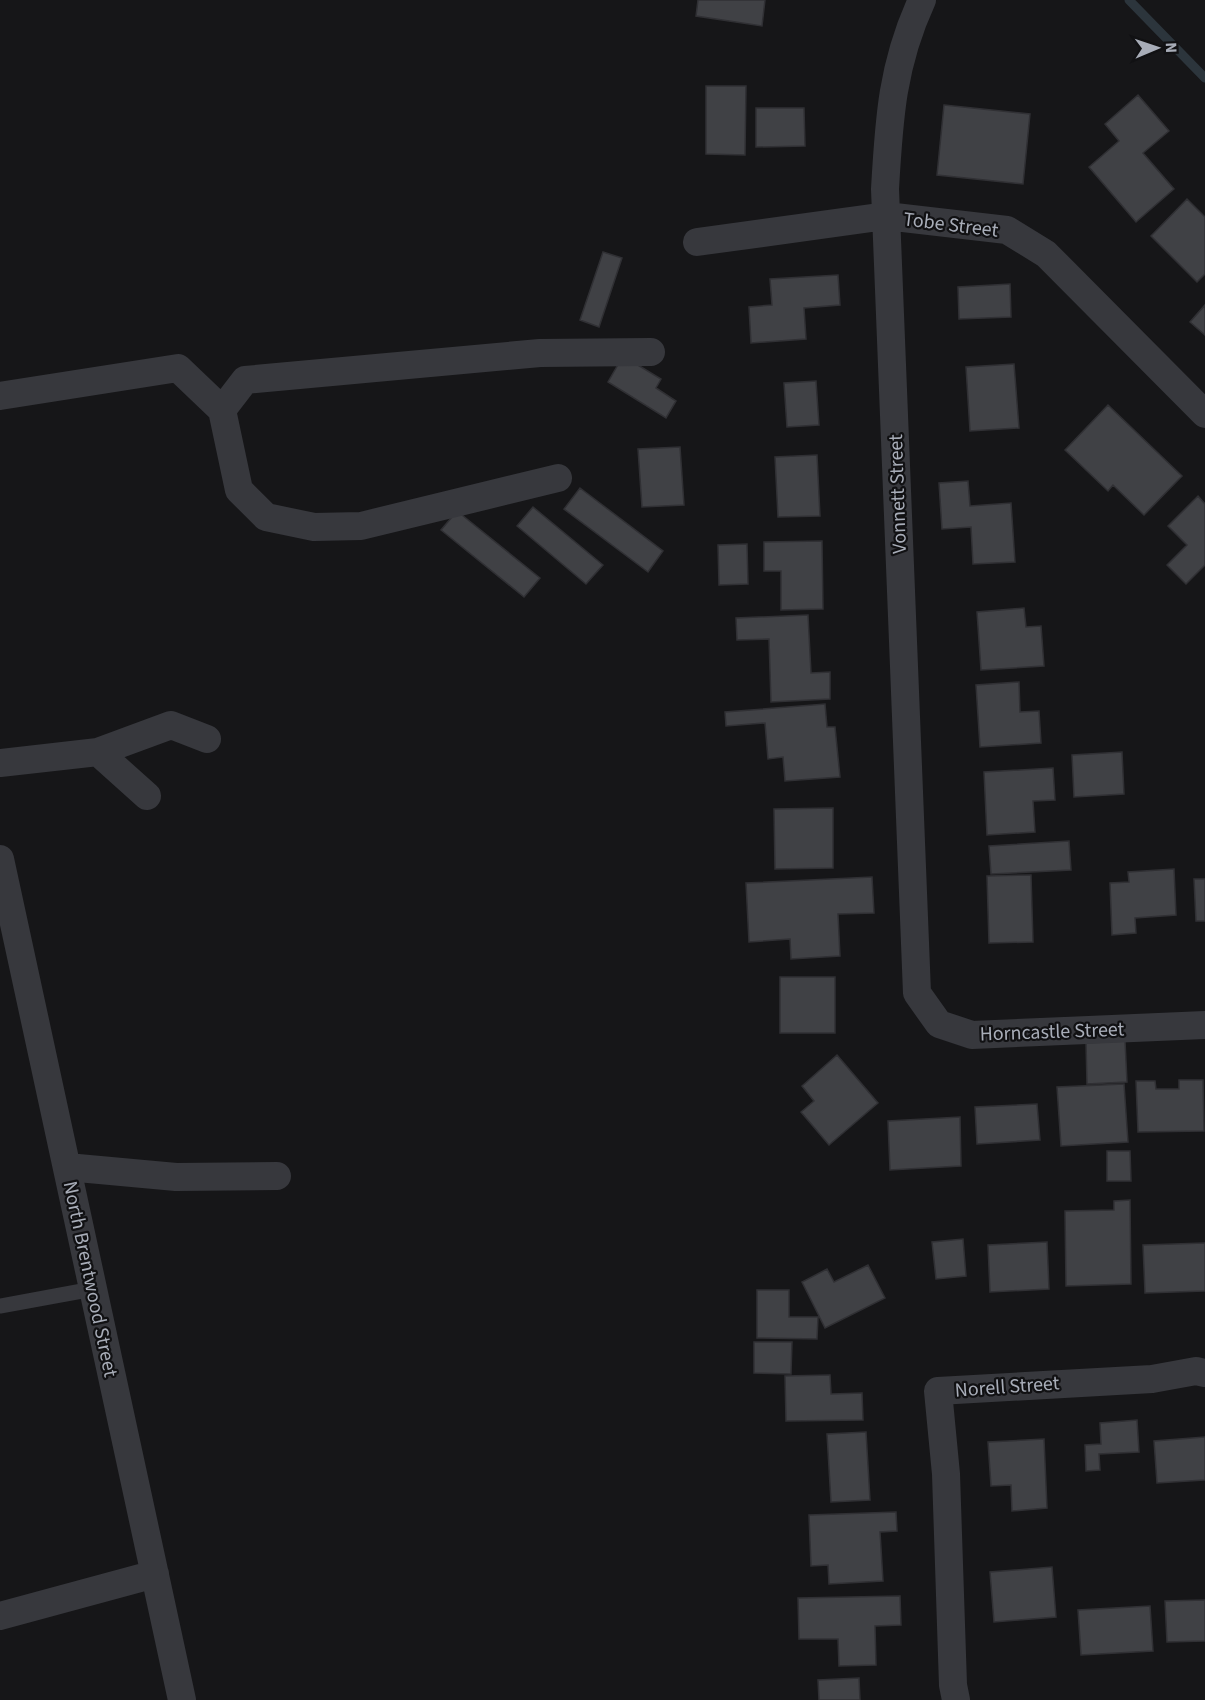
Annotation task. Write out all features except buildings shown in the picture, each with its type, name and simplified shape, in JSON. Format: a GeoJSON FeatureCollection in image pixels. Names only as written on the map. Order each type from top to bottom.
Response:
{"type":"FeatureCollection","features":[{"type":"Feature","properties":{"kind":"street","name":"Vonnett Street"},"geometry":{"type":"LineString","coordinates":[[917,993],[886,216],[890,115],[897,66],[922,0]]}},
{"type":"Feature","properties":{"kind":"street","name":"Tobe Street"},"geometry":{"type":"LineString","coordinates":[[698,242],[886,216],[1007,230],[1046,254],[1205,414]]}},
{"type":"Feature","properties":{"kind":"street"},"geometry":{"type":"LineString","coordinates":[[222,410],[245,380],[540,352],[651,352]]}},
{"type":"Feature","properties":{"kind":"street"},"geometry":{"type":"LineString","coordinates":[[0,396],[178,368],[222,410],[239,490],[266,517],[314,527],[361,525],[558,478]]}},
{"type":"Feature","properties":{"kind":"street"},"geometry":{"type":"LineString","coordinates":[[0,764],[98,752],[171,725],[207,739]]}},
{"type":"Feature","properties":{"kind":"street"},"geometry":{"type":"LineString","coordinates":[[98,752],[147,796]]}},
{"type":"Feature","properties":{"kind":"street","name":"North Brentwood Street"},"geometry":{"type":"LineString","coordinates":[[0,859],[182,1700]]}},
{"type":"Feature","properties":{"kind":"street","name":"Horncastle Street"},"geometry":{"type":"LineString","coordinates":[[917,993],[939,1024],[972,1035],[1205,1025]]}},
{"type":"Feature","properties":{"kind":"street"},"geometry":{"type":"LineString","coordinates":[[67,1167],[176,1177],[277,1176]]}},
{"type":"Feature","properties":{"kind":"street","name":"Norell Street"},"geometry":{"type":"LineString","coordinates":[[956,1700],[953,1685],[952,1592],[946,1474],[938,1391],[1152,1379],[1196,1371],[1205,1373]]}},
{"type":"Feature","properties":{"kind":"street"},"geometry":{"type":"LineString","coordinates":[[0,1616],[155,1575]]}},
{"type":"Feature","properties":{"kind":"lane"},"geometry":{"type":"LineString","coordinates":[[0,1306],[93,1289]]}},
{"type":"Feature","properties":{"kind":"waterway"},"geometry":{"type":"LineString","coordinates":[[1129,0],[1205,78]]}}]}
